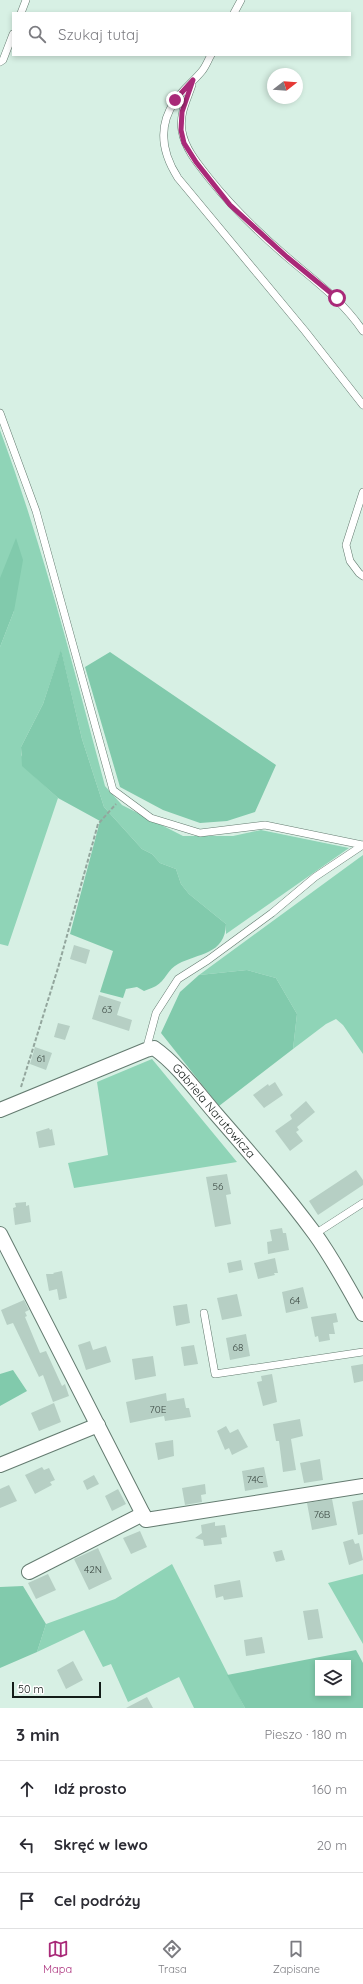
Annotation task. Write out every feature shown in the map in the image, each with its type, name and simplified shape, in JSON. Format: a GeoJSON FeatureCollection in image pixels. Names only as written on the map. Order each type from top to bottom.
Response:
{"type":"FeatureCollection","features":[{"type":"Feature","properties":{"kind":"street","name":"Gabriela Narutowicza"},"geometry":{"type":"LineString","coordinates":[[146,1050],[154,1048],[164,1055],[265,1171],[315,1234],[345,1281],[363,1314]]}},
{"type":"Feature","properties":{"kind":"street"},"geometry":{"type":"LineString","coordinates":[[0,1110],[146,1050]]}},
{"type":"Feature","properties":{"kind":"street"},"geometry":{"type":"LineString","coordinates":[[0,1234],[146,1520],[363,1486]]}},
{"type":"Feature","properties":{"kind":"street"},"geometry":{"type":"LineString","coordinates":[[0,1465],[98,1425]]}},
{"type":"Feature","properties":{"kind":"street"},"geometry":{"type":"LineString","coordinates":[[29,1572],[143,1514]]}},
{"type":"Feature","properties":{"kind":"lane"},"geometry":{"type":"LineString","coordinates":[[21,12],[26,0]]}},
{"type":"Feature","properties":{"kind":"lane"},"geometry":{"type":"LineString","coordinates":[[235,12],[241,0]]}},
{"type":"Feature","properties":{"kind":"lane"},"geometry":{"type":"LineString","coordinates":[[0,62],[3,60],[12,37]]}},
{"type":"Feature","properties":{"kind":"lane"},"geometry":{"type":"LineString","coordinates":[[210,56],[203,70],[175,100],[165,119],[162,133],[170,165],[178,178],[305,331],[363,405]]}},
{"type":"Feature","properties":{"kind":"lane"},"geometry":{"type":"LineString","coordinates":[[193,80],[182,112],[181,130],[184,143],[196,162],[230,205],[287,257],[337,298],[363,331]]}},
{"type":"Feature","properties":{"kind":"lane"},"geometry":{"type":"LineString","coordinates":[[0,413],[36,511],[113,790],[151,818],[200,833],[265,825],[363,845]]}},
{"type":"Feature","properties":{"kind":"lane"},"geometry":{"type":"LineString","coordinates":[[363,492],[346,545],[350,561],[363,576]]}},
{"type":"Feature","properties":{"kind":"lane"},"geometry":{"type":"LineString","coordinates":[[146,1050],[156,1013],[178,979],[208,960],[272,913],[315,877],[363,845]]}},
{"type":"Feature","properties":{"kind":"lane"},"geometry":{"type":"LineString","coordinates":[[315,1234],[363,1203]]}},
{"type":"Feature","properties":{"kind":"lane"},"geometry":{"type":"LineString","coordinates":[[204,1313],[215,1374],[337,1358],[363,1352]]}},
{"type":"Feature","properties":{"kind":"path"},"geometry":{"type":"LineString","coordinates":[[16,1104],[58,968],[98,824],[122,797]]}},
{"type":"Feature","properties":{"kind":"green space"},"geometry":{"type":"Polygon","coordinates":[[[0,430],[16,474],[44,562],[105,786],[122,805],[183,836],[233,836],[261,830],[349,848],[226,934],[226,924],[189,894],[181,884],[176,869],[160,863],[152,854],[142,849],[104,807],[82,739],[61,650],[43,704],[21,747],[21,755],[35,777],[58,798],[8,946],[0,944],[0,647],[14,611],[0,578],[0,430]]]}},
{"type":"Feature","properties":{"kind":"green space"},"geometry":{"type":"Polygon","coordinates":[[[16,538],[23,560],[14,611],[0,647],[0,578],[16,538]]]}},
{"type":"Feature","properties":{"kind":"green space"},"geometry":{"type":"Polygon","coordinates":[[[61,649],[82,739],[104,807],[142,849],[152,854],[160,863],[176,869],[181,884],[189,894],[226,924],[221,942],[216,947],[209,952],[178,964],[159,984],[153,987],[144,991],[137,987],[126,989],[123,998],[100,992],[113,951],[70,934],[100,821],[58,798],[22,766],[21,747],[43,704],[61,649]]]}},
{"type":"Feature","properties":{"kind":"green space"},"geometry":{"type":"Polygon","coordinates":[[[110,652],[276,765],[255,812],[227,821],[200,823],[163,810],[120,787],[85,667],[110,652]]]}},
{"type":"Feature","properties":{"kind":"green space"},"geometry":{"type":"Polygon","coordinates":[[[363,855],[363,1054],[343,1025],[336,1019],[326,1024],[293,1049],[297,1014],[276,978],[247,970],[199,975],[363,855]]]}},
{"type":"Feature","properties":{"kind":"green space"},"geometry":{"type":"Polygon","coordinates":[[[247,970],[276,978],[297,1014],[293,1049],[219,1106],[161,1033],[180,992],[199,975],[247,970]]]}},
{"type":"Feature","properties":{"kind":"green space"},"geometry":{"type":"Polygon","coordinates":[[[152,1059],[237,1162],[74,1188],[68,1163],[108,1155],[97,1082],[152,1059]]]}},
{"type":"Feature","properties":{"kind":"green space"},"geometry":{"type":"Polygon","coordinates":[[[13,1370],[27,1391],[0,1406],[0,1374],[13,1370]]]}},
{"type":"Feature","properties":{"kind":"green space"},"geometry":{"type":"Polygon","coordinates":[[[172,1564],[245,1708],[194,1708],[179,1677],[128,1702],[111,1664],[103,1667],[84,1630],[37,1652],[46,1624],[115,1599],[172,1564]]]}},
{"type":"Feature","properties":{"kind":"green space"},"geometry":{"type":"Polygon","coordinates":[[[363,1574],[363,1644],[328,1583],[363,1574]]]}},
{"type":"Feature","properties":{"kind":"green space"},"geometry":{"type":"Polygon","coordinates":[[[23,1586],[46,1624],[37,1652],[0,1668],[0,1587],[23,1586]]]}},
{"type":"Feature","properties":{"kind":"green space"},"geometry":{"type":"Polygon","coordinates":[[[356,1650],[363,1663],[363,1708],[245,1708],[227,1675],[356,1650]]]}},
{"type":"Feature","properties":{"kind":"building"},"geometry":{"type":"Polygon","coordinates":[[[74,945],[90,950],[86,964],[70,959],[74,945]]]}},
{"type":"Feature","properties":{"kind":"building"},"geometry":{"type":"Polygon","coordinates":[[[99,995],[121,1002],[117,1015],[132,1020],[129,1031],[92,1019],[99,995]]]}},
{"type":"Feature","properties":{"kind":"building"},"geometry":{"type":"Polygon","coordinates":[[[58,1023],[70,1026],[65,1040],[54,1037],[58,1023]]]}},
{"type":"Feature","properties":{"kind":"building"},"geometry":{"type":"Polygon","coordinates":[[[35,1047],[52,1053],[46,1070],[30,1064],[35,1047]]]}},
{"type":"Feature","properties":{"kind":"building"},"geometry":{"type":"Polygon","coordinates":[[[275,1082],[283,1095],[264,1108],[253,1095],[268,1084],[269,1086],[275,1082]]]}},
{"type":"Feature","properties":{"kind":"building"},"geometry":{"type":"Polygon","coordinates":[[[306,1101],[315,1112],[297,1127],[299,1130],[296,1132],[303,1141],[290,1151],[275,1131],[292,1119],[290,1115],[306,1101]]]}},
{"type":"Feature","properties":{"kind":"building"},"geometry":{"type":"Polygon","coordinates":[[[49,1128],[50,1130],[52,1129],[55,1145],[39,1148],[36,1132],[49,1128]]]}},
{"type":"Feature","properties":{"kind":"building"},"geometry":{"type":"Polygon","coordinates":[[[356,1170],[363,1180],[363,1185],[318,1215],[309,1201],[356,1170]]]}},
{"type":"Feature","properties":{"kind":"building"},"geometry":{"type":"Polygon","coordinates":[[[227,1174],[231,1194],[226,1195],[231,1224],[215,1227],[206,1177],[227,1174]]]}},
{"type":"Feature","properties":{"kind":"building"},"geometry":{"type":"Polygon","coordinates":[[[26,1202],[26,1206],[29,1205],[31,1222],[15,1225],[13,1208],[16,1207],[15,1203],[26,1202]]]}},
{"type":"Feature","properties":{"kind":"building"},"geometry":{"type":"Polygon","coordinates":[[[282,1228],[283,1233],[286,1233],[289,1250],[268,1254],[267,1242],[272,1241],[270,1230],[282,1228]]]}},
{"type":"Feature","properties":{"kind":"building"},"geometry":{"type":"Polygon","coordinates":[[[275,1258],[278,1273],[258,1279],[254,1263],[275,1258]]]}},
{"type":"Feature","properties":{"kind":"building"},"geometry":{"type":"Polygon","coordinates":[[[241,1260],[243,1270],[229,1273],[227,1263],[241,1260]]]}},
{"type":"Feature","properties":{"kind":"building"},"geometry":{"type":"Polygon","coordinates":[[[62,1271],[67,1298],[59,1300],[57,1289],[49,1291],[46,1274],[54,1274],[53,1273],[62,1271]]]}},
{"type":"Feature","properties":{"kind":"building"},"geometry":{"type":"Polygon","coordinates":[[[303,1287],[308,1308],[286,1313],[282,1292],[303,1287]]]}},
{"type":"Feature","properties":{"kind":"building"},"geometry":{"type":"Polygon","coordinates":[[[237,1294],[242,1316],[222,1320],[217,1298],[237,1294]]]}},
{"type":"Feature","properties":{"kind":"building"},"geometry":{"type":"Polygon","coordinates":[[[24,1300],[29,1310],[25,1312],[27,1316],[25,1317],[40,1353],[46,1351],[62,1386],[65,1384],[69,1396],[53,1402],[43,1375],[39,1377],[13,1323],[7,1325],[1,1310],[24,1300]]]}},
{"type":"Feature","properties":{"kind":"building"},"geometry":{"type":"Polygon","coordinates":[[[187,1304],[190,1323],[176,1326],[173,1306],[187,1304]]]}},
{"type":"Feature","properties":{"kind":"building"},"geometry":{"type":"Polygon","coordinates":[[[336,1313],[338,1322],[333,1323],[335,1334],[329,1334],[330,1340],[319,1342],[318,1336],[315,1337],[311,1317],[336,1313]]]}},
{"type":"Feature","properties":{"kind":"building"},"geometry":{"type":"Polygon","coordinates":[[[246,1334],[250,1356],[230,1360],[226,1338],[246,1334]]]}},
{"type":"Feature","properties":{"kind":"building"},"geometry":{"type":"Polygon","coordinates":[[[90,1341],[93,1350],[106,1346],[111,1362],[86,1370],[78,1345],[90,1341]]]}},
{"type":"Feature","properties":{"kind":"building"},"geometry":{"type":"Polygon","coordinates":[[[194,1345],[198,1364],[184,1366],[181,1347],[194,1345]]]}},
{"type":"Feature","properties":{"kind":"building"},"geometry":{"type":"Polygon","coordinates":[[[153,1356],[156,1376],[135,1380],[132,1359],[153,1356]]]}},
{"type":"Feature","properties":{"kind":"building"},"geometry":{"type":"Polygon","coordinates":[[[363,1364],[363,1381],[354,1383],[351,1366],[363,1364]]]}},
{"type":"Feature","properties":{"kind":"building"},"geometry":{"type":"Polygon","coordinates":[[[272,1374],[277,1402],[263,1406],[257,1382],[262,1381],[261,1376],[272,1374]]]}},
{"type":"Feature","properties":{"kind":"building"},"geometry":{"type":"Polygon","coordinates":[[[166,1393],[167,1401],[184,1398],[186,1408],[189,1408],[191,1417],[165,1421],[164,1416],[130,1423],[126,1402],[166,1393]]]}},
{"type":"Feature","properties":{"kind":"building"},"geometry":{"type":"Polygon","coordinates":[[[54,1403],[61,1422],[39,1431],[31,1413],[54,1403]]]}},
{"type":"Feature","properties":{"kind":"building"},"geometry":{"type":"Polygon","coordinates":[[[300,1419],[303,1436],[291,1439],[296,1470],[283,1472],[279,1441],[276,1441],[273,1424],[300,1419]]]}},
{"type":"Feature","properties":{"kind":"building"},"geometry":{"type":"Polygon","coordinates":[[[226,1426],[230,1433],[238,1429],[248,1447],[232,1455],[229,1448],[225,1450],[217,1431],[226,1426]]]}},
{"type":"Feature","properties":{"kind":"building"},"geometry":{"type":"Polygon","coordinates":[[[173,1440],[174,1456],[158,1460],[155,1443],[173,1440]]]}},
{"type":"Feature","properties":{"kind":"building"},"geometry":{"type":"Polygon","coordinates":[[[320,1459],[323,1480],[304,1483],[300,1463],[320,1459]]]}},
{"type":"Feature","properties":{"kind":"building"},"geometry":{"type":"Polygon","coordinates":[[[42,1467],[44,1470],[49,1468],[55,1480],[50,1482],[52,1485],[35,1494],[25,1475],[42,1467]]]}},
{"type":"Feature","properties":{"kind":"building"},"geometry":{"type":"Polygon","coordinates":[[[264,1467],[268,1487],[245,1491],[242,1471],[264,1467]]]}},
{"type":"Feature","properties":{"kind":"building"},"geometry":{"type":"Polygon","coordinates":[[[94,1475],[99,1484],[87,1490],[83,1481],[94,1475]]]}},
{"type":"Feature","properties":{"kind":"building"},"geometry":{"type":"Polygon","coordinates":[[[205,1484],[206,1494],[201,1495],[202,1502],[185,1505],[182,1488],[205,1484]]]}},
{"type":"Feature","properties":{"kind":"building"},"geometry":{"type":"Polygon","coordinates":[[[9,1485],[17,1501],[0,1508],[0,1489],[9,1485]]]}},
{"type":"Feature","properties":{"kind":"building"},"geometry":{"type":"Polygon","coordinates":[[[118,1489],[126,1504],[112,1511],[105,1496],[118,1489]]]}},
{"type":"Feature","properties":{"kind":"building"},"geometry":{"type":"Polygon","coordinates":[[[332,1499],[337,1525],[312,1530],[307,1503],[332,1499]]]}},
{"type":"Feature","properties":{"kind":"building"},"geometry":{"type":"Polygon","coordinates":[[[363,1500],[363,1534],[358,1535],[352,1502],[363,1500]]]}},
{"type":"Feature","properties":{"kind":"building"},"geometry":{"type":"Polygon","coordinates":[[[215,1522],[215,1526],[225,1525],[227,1537],[221,1538],[222,1544],[204,1546],[203,1540],[195,1538],[202,1533],[201,1525],[215,1522]]]}},
{"type":"Feature","properties":{"kind":"building"},"geometry":{"type":"Polygon","coordinates":[[[140,1531],[147,1547],[131,1554],[123,1538],[140,1531]]]}},
{"type":"Feature","properties":{"kind":"building"},"geometry":{"type":"Polygon","coordinates":[[[353,1539],[355,1544],[359,1543],[363,1560],[349,1565],[343,1542],[353,1539]]]}},
{"type":"Feature","properties":{"kind":"building"},"geometry":{"type":"Polygon","coordinates":[[[98,1548],[112,1579],[89,1590],[74,1559],[98,1548]]]}},
{"type":"Feature","properties":{"kind":"building"},"geometry":{"type":"Polygon","coordinates":[[[282,1550],[285,1560],[276,1562],[273,1552],[282,1550]]]}},
{"type":"Feature","properties":{"kind":"building"},"geometry":{"type":"Polygon","coordinates":[[[48,1574],[56,1590],[36,1599],[28,1583],[48,1574]]]}},
{"type":"Feature","properties":{"kind":"building"},"geometry":{"type":"Polygon","coordinates":[[[240,1580],[243,1597],[224,1600],[223,1596],[216,1598],[214,1585],[240,1580]]]}},
{"type":"Feature","properties":{"kind":"building"},"geometry":{"type":"Polygon","coordinates":[[[318,1609],[323,1638],[308,1640],[303,1611],[318,1609]]]}},
{"type":"Feature","properties":{"kind":"building"},"geometry":{"type":"Polygon","coordinates":[[[262,1637],[265,1653],[246,1656],[244,1640],[262,1637]]]}},
{"type":"Feature","properties":{"kind":"building"},"geometry":{"type":"Polygon","coordinates":[[[73,1661],[83,1680],[66,1689],[57,1670],[73,1661]]]}},
{"type":"Feature","properties":{"kind":"building"},"geometry":{"type":"Polygon","coordinates":[[[147,1697],[153,1708],[126,1708],[147,1697]]]}},
{"type":"Feature","properties":{"kind":"route"},"geometry":{"type":"LineString","coordinates":[[175,100],[193,80],[182,112],[181,130],[184,143],[196,162],[230,205],[287,257],[337,298]]}}]}
